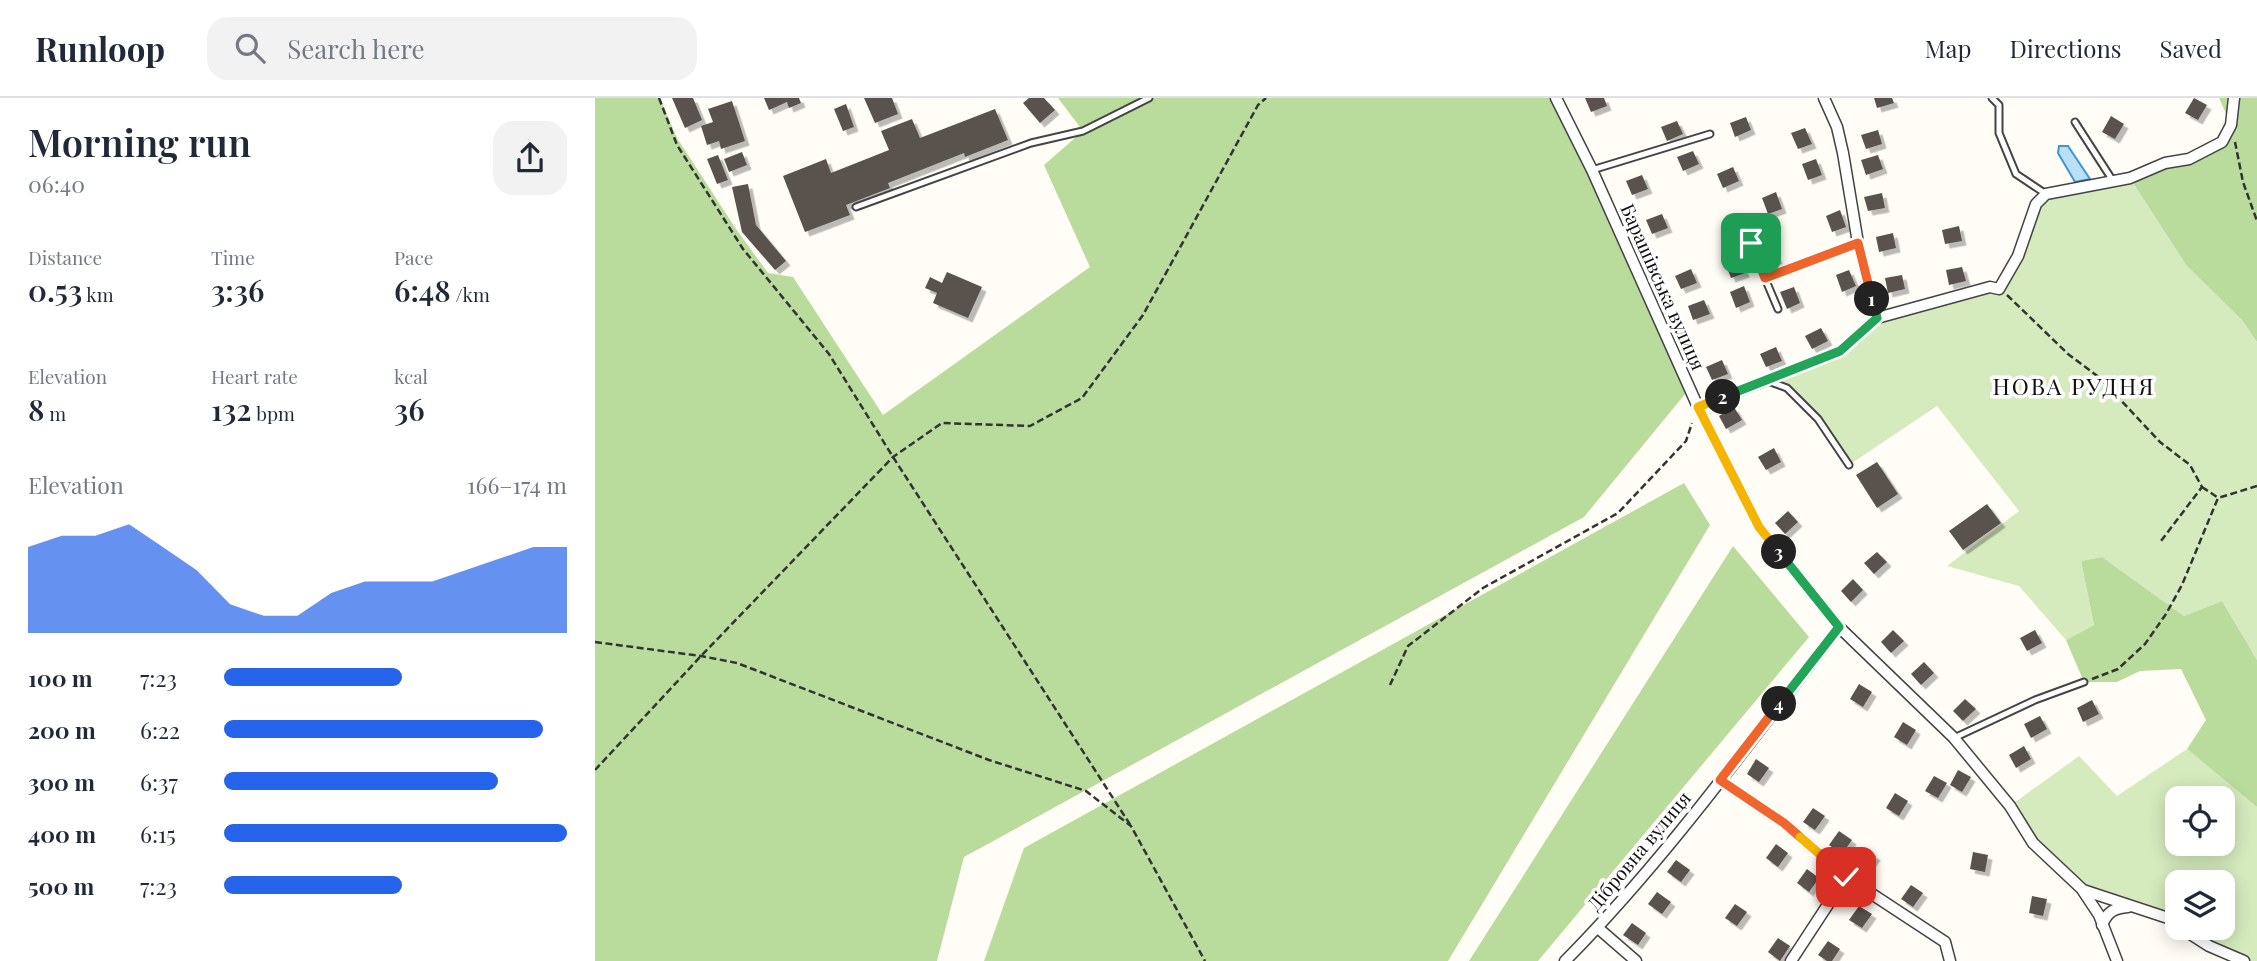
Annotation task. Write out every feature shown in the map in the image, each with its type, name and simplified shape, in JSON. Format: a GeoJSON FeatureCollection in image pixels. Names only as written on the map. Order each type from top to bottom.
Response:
{"type":"FeatureCollection","features":[{"type":"Feature","properties":{"kind":"street","name":"Барашівська вулиця"},"geometry":{"type":"LineString","coordinates":[[1556,98],[1592,170],[1698,407],[1759,527],[1839,627],[1954,738],[2010,806],[2033,843],[2083,890],[2165,917]]}},
{"type":"Feature","properties":{"kind":"street"},"geometry":{"type":"LineString","coordinates":[[1824,98],[1837,127],[1858,243],[1877,318]]}},
{"type":"Feature","properties":{"kind":"street"},"geometry":{"type":"LineString","coordinates":[[1698,407],[1840,351],[1877,318],[1990,287],[1999,289],[2018,256],[2036,204],[2046,194],[2130,178],[2165,163],[2189,159],[2222,142],[2231,125],[2234,98]]}},
{"type":"Feature","properties":{"kind":"street","name":"Дібровна вулиця"},"geometry":{"type":"LineString","coordinates":[[1565,961],[1598,928],[1720,780],[1839,627]]}},
{"type":"Feature","properties":{"kind":"street"},"geometry":{"type":"LineString","coordinates":[[1720,780],[1784,823],[1846,877],[1945,942],[1950,961]]}},
{"type":"Feature","properties":{"kind":"street"},"geometry":{"type":"LineString","coordinates":[[1791,961],[1846,877]]}},
{"type":"Feature","properties":{"kind":"street"},"geometry":{"type":"LineString","coordinates":[[2083,890],[2117,961]]}},
{"type":"Feature","properties":{"kind":"street"},"geometry":{"type":"LineString","coordinates":[[2102,925],[2106,914],[2111,911],[2134,907]]}},
{"type":"Feature","properties":{"kind":"street"},"geometry":{"type":"LineString","coordinates":[[1598,928],[1636,961]]}},
{"type":"Feature","properties":{"kind":"street"},"geometry":{"type":"LineString","coordinates":[[2200,940],[2244,961]]}},
{"type":"Feature","properties":{"kind":"lane"},"geometry":{"type":"LineString","coordinates":[[856,207],[1031,143],[1083,131],[1149,98]]}},
{"type":"Feature","properties":{"kind":"lane"},"geometry":{"type":"LineString","coordinates":[[1992,98],[1999,106],[1999,133],[2015,174],[2046,194]]}},
{"type":"Feature","properties":{"kind":"lane"},"geometry":{"type":"LineString","coordinates":[[2075,122],[2113,181]]}},
{"type":"Feature","properties":{"kind":"lane"},"geometry":{"type":"LineString","coordinates":[[1592,170],[1710,134]]}},
{"type":"Feature","properties":{"kind":"lane"},"geometry":{"type":"LineString","coordinates":[[1751,243],[1778,309]]}},
{"type":"Feature","properties":{"kind":"lane"},"geometry":{"type":"LineString","coordinates":[[1765,278],[1858,243]]}},
{"type":"Feature","properties":{"kind":"lane"},"geometry":{"type":"LineString","coordinates":[[1765,380],[1787,387],[1811,411],[1849,465]]}},
{"type":"Feature","properties":{"kind":"lane"},"geometry":{"type":"LineString","coordinates":[[1954,738],[2035,700],[2084,682]]}},
{"type":"Feature","properties":{"kind":"path"},"geometry":{"type":"LineString","coordinates":[[659,98],[677,145],[743,249],[829,354],[1131,826],[1205,961]]}},
{"type":"Feature","properties":{"kind":"path"},"geometry":{"type":"LineString","coordinates":[[595,770],[893,457],[942,423],[1030,426],[1082,398],[1143,315],[1258,105],[1266,98]]}},
{"type":"Feature","properties":{"kind":"path"},"geometry":{"type":"LineString","coordinates":[[2231,125],[2243,182],[2257,221]]}},
{"type":"Feature","properties":{"kind":"path"},"geometry":{"type":"LineString","coordinates":[[1999,289],[2068,354],[2100,379],[2160,442],[2190,465],[2202,487],[2218,498]]}},
{"type":"Feature","properties":{"kind":"path"},"geometry":{"type":"LineString","coordinates":[[1390,685],[1409,646],[1483,588],[1618,513],[1686,441],[1698,407]]}},
{"type":"Feature","properties":{"kind":"path"},"geometry":{"type":"LineString","coordinates":[[2218,498],[2257,486]]}},
{"type":"Feature","properties":{"kind":"path"},"geometry":{"type":"LineString","coordinates":[[2161,541],[2202,487]]}},
{"type":"Feature","properties":{"kind":"path"},"geometry":{"type":"LineString","coordinates":[[2084,682],[2118,669],[2145,644],[2182,585],[2218,498]]}},
{"type":"Feature","properties":{"kind":"path"},"geometry":{"type":"LineString","coordinates":[[595,642],[737,663],[989,760],[1086,790],[1131,826]]}},
{"type":"Feature","properties":{"kind":"green space"},"geometry":{"type":"Polygon","coordinates":[[[595,98],[660,98],[677,138],[736,229],[768,273],[793,277],[883,415],[1090,267],[1044,165],[1083,131],[1058,98],[1551,98],[1690,388],[1584,517],[964,857],[937,961],[595,961],[595,98]]]}},
{"type":"Feature","properties":{"kind":"green space"},"geometry":{"type":"Polygon","coordinates":[[[2219,98],[2257,98],[2257,342],[2242,320],[2186,265],[2130,178],[2222,142],[2231,125],[2219,98]]]}},
{"type":"Feature","properties":{"kind":"green space"},"geometry":{"type":"Polygon","coordinates":[[[2130,178],[2186,265],[2242,320],[2257,342],[2257,660],[2222,601],[2184,616],[2102,557],[2081,561],[2094,625],[2066,640],[2019,586],[1947,566],[2019,511],[1937,406],[1849,465],[1818,419],[1787,388],[1765,380],[1840,351],[1877,318],[1990,287],[2007,275],[2027,228],[2046,194],[2130,178]]]}},
{"type":"Feature","properties":{"kind":"green space"},"geometry":{"type":"Polygon","coordinates":[[[1684,483],[1710,525],[1448,961],[984,961],[1024,848],[1684,483]]]}},
{"type":"Feature","properties":{"kind":"green space"},"geometry":{"type":"Polygon","coordinates":[[[1733,546],[1809,637],[1538,961],[1469,961],[1733,546]]]}},
{"type":"Feature","properties":{"kind":"green space"},"geometry":{"type":"Polygon","coordinates":[[[2102,557],[2184,616],[2222,601],[2257,660],[2257,807],[2235,786],[2187,749],[2206,720],[2181,669],[2140,671],[2117,682],[2084,682],[2066,640],[2094,625],[2081,561],[2102,557]]]}},
{"type":"Feature","properties":{"kind":"green space"},"geometry":{"type":"Polygon","coordinates":[[[2187,749],[2232,786],[2165,786],[2165,856],[2235,856],[2235,789],[2257,807],[2257,961],[2244,961],[2204,940],[2235,940],[2235,870],[2165,870],[2165,920],[2083,890],[2033,843],[2010,806],[2079,756],[2117,796],[2187,749]]]}},
{"type":"Feature","properties":{"kind":"water"},"geometry":{"type":"Polygon","coordinates":[[[2059,146],[2068,146],[2090,179],[2075,182],[2058,153],[2059,146]]]}},
{"type":"Feature","properties":{"kind":"building"},"geometry":{"type":"Polygon","coordinates":[[[672,98],[693,98],[702,120],[685,128],[672,98]]]}},
{"type":"Feature","properties":{"kind":"building"},"geometry":{"type":"Polygon","coordinates":[[[764,98],[799,98],[801,103],[789,108],[787,102],[769,110],[764,98]]]}},
{"type":"Feature","properties":{"kind":"building"},"geometry":{"type":"Polygon","coordinates":[[[864,98],[892,98],[898,114],[875,123],[864,98]]]}},
{"type":"Feature","properties":{"kind":"building"},"geometry":{"type":"Polygon","coordinates":[[[1029,98],[1044,98],[1055,110],[1040,123],[1023,103],[1029,98]]]}},
{"type":"Feature","properties":{"kind":"building"},"geometry":{"type":"Polygon","coordinates":[[[1585,98],[1604,98],[1607,106],[1591,112],[1585,98]]]}},
{"type":"Feature","properties":{"kind":"building"},"geometry":{"type":"Polygon","coordinates":[[[1874,98],[1892,98],[1894,103],[1877,108],[1874,98]]]}},
{"type":"Feature","properties":{"kind":"building"},"geometry":{"type":"Polygon","coordinates":[[[2194,98],[2207,105],[2198,120],[2185,113],[2194,98]]]}},
{"type":"Feature","properties":{"kind":"building"},"geometry":{"type":"Polygon","coordinates":[[[732,101],[745,141],[721,149],[719,141],[707,145],[701,126],[713,122],[708,109],[732,101]]]}},
{"type":"Feature","properties":{"kind":"building"},"geometry":{"type":"Polygon","coordinates":[[[846,104],[854,127],[843,131],[834,109],[846,104]]]}},
{"type":"Feature","properties":{"kind":"building"},"geometry":{"type":"Polygon","coordinates":[[[995,109],[1008,140],[965,157],[964,153],[888,183],[890,188],[846,205],[850,215],[805,232],[783,176],[826,159],[831,173],[889,150],[881,131],[912,119],[920,138],[995,109]]]}},
{"type":"Feature","properties":{"kind":"building"},"geometry":{"type":"Polygon","coordinates":[[[2111,116],[2124,124],[2115,139],[2102,132],[2111,116]]]}},
{"type":"Feature","properties":{"kind":"building"},"geometry":{"type":"Polygon","coordinates":[[[1746,117],[1751,130],[1735,137],[1730,123],[1746,117]]]}},
{"type":"Feature","properties":{"kind":"building"},"geometry":{"type":"Polygon","coordinates":[[[1677,121],[1683,134],[1667,141],[1661,127],[1677,121]]]}},
{"type":"Feature","properties":{"kind":"building"},"geometry":{"type":"Polygon","coordinates":[[[1805,128],[1812,144],[1798,149],[1791,133],[1805,128]]]}},
{"type":"Feature","properties":{"kind":"building"},"geometry":{"type":"Polygon","coordinates":[[[1878,130],[1882,144],[1866,149],[1861,135],[1878,130]]]}},
{"type":"Feature","properties":{"kind":"building"},"geometry":{"type":"Polygon","coordinates":[[[1693,151],[1699,164],[1683,171],[1677,157],[1693,151]]]}},
{"type":"Feature","properties":{"kind":"building"},"geometry":{"type":"Polygon","coordinates":[[[742,152],[747,165],[729,172],[724,159],[742,152]]]}},
{"type":"Feature","properties":{"kind":"building"},"geometry":{"type":"Polygon","coordinates":[[[718,155],[728,180],[717,184],[707,159],[718,155]]]}},
{"type":"Feature","properties":{"kind":"building"},"geometry":{"type":"Polygon","coordinates":[[[1878,155],[1883,169],[1866,175],[1861,160],[1878,155]]]}},
{"type":"Feature","properties":{"kind":"building"},"geometry":{"type":"Polygon","coordinates":[[[1816,159],[1822,175],[1808,180],[1802,164],[1816,159]]]}},
{"type":"Feature","properties":{"kind":"building"},"geometry":{"type":"Polygon","coordinates":[[[1733,167],[1739,181],[1723,188],[1717,174],[1733,167]]]}},
{"type":"Feature","properties":{"kind":"building"},"geometry":{"type":"Polygon","coordinates":[[[1642,175],[1648,189],[1632,195],[1626,181],[1642,175]]]}},
{"type":"Feature","properties":{"kind":"building"},"geometry":{"type":"Polygon","coordinates":[[[748,184],[756,225],[786,261],[775,270],[742,232],[732,187],[748,184]]]}},
{"type":"Feature","properties":{"kind":"building"},"geometry":{"type":"Polygon","coordinates":[[[1776,192],[1782,209],[1768,214],[1762,198],[1776,192]]]}},
{"type":"Feature","properties":{"kind":"building"},"geometry":{"type":"Polygon","coordinates":[[[1882,193],[1885,208],[1868,211],[1864,197],[1882,193]]]}},
{"type":"Feature","properties":{"kind":"building"},"geometry":{"type":"Polygon","coordinates":[[[1840,210],[1846,227],[1832,232],[1826,216],[1840,210]]]}},
{"type":"Feature","properties":{"kind":"building"},"geometry":{"type":"Polygon","coordinates":[[[1662,214],[1668,228],[1652,234],[1646,220],[1662,214]]]}},
{"type":"Feature","properties":{"kind":"building"},"geometry":{"type":"Polygon","coordinates":[[[1741,216],[1747,233],[1733,238],[1727,222],[1741,216]]]}},
{"type":"Feature","properties":{"kind":"building"},"geometry":{"type":"Polygon","coordinates":[[[1959,226],[1962,241],[1945,244],[1942,230],[1959,226]]]}},
{"type":"Feature","properties":{"kind":"building"},"geometry":{"type":"Polygon","coordinates":[[[1893,233],[1896,248],[1879,252],[1876,237],[1893,233]]]}},
{"type":"Feature","properties":{"kind":"building"},"geometry":{"type":"Polygon","coordinates":[[[1772,243],[1778,260],[1765,265],[1758,249],[1772,243]]]}},
{"type":"Feature","properties":{"kind":"building"},"geometry":{"type":"Polygon","coordinates":[[[1739,256],[1745,273],[1731,278],[1725,262],[1739,256]]]}},
{"type":"Feature","properties":{"kind":"building"},"geometry":{"type":"Polygon","coordinates":[[[1962,267],[1966,281],[1949,285],[1946,270],[1962,267]]]}},
{"type":"Feature","properties":{"kind":"building"},"geometry":{"type":"Polygon","coordinates":[[[1691,269],[1697,283],[1681,289],[1675,276],[1691,269]]]}},
{"type":"Feature","properties":{"kind":"building"},"geometry":{"type":"Polygon","coordinates":[[[1849,270],[1856,286],[1842,292],[1836,275],[1849,270]]]}},
{"type":"Feature","properties":{"kind":"building"},"geometry":{"type":"Polygon","coordinates":[[[947,272],[982,287],[968,318],[933,303],[937,293],[925,288],[930,277],[942,283],[947,272]]]}},
{"type":"Feature","properties":{"kind":"building"},"geometry":{"type":"Polygon","coordinates":[[[1902,275],[1905,289],[1888,293],[1885,278],[1902,275]]]}},
{"type":"Feature","properties":{"kind":"building"},"geometry":{"type":"Polygon","coordinates":[[[1744,286],[1750,302],[1736,308],[1730,292],[1744,286]]]}},
{"type":"Feature","properties":{"kind":"building"},"geometry":{"type":"Polygon","coordinates":[[[1794,287],[1800,303],[1787,309],[1780,292],[1794,287]]]}},
{"type":"Feature","properties":{"kind":"building"},"geometry":{"type":"Polygon","coordinates":[[[1704,300],[1710,314],[1693,320],[1688,306],[1704,300]]]}},
{"type":"Feature","properties":{"kind":"building"},"geometry":{"type":"Polygon","coordinates":[[[1821,328],[1828,341],[1812,349],[1805,336],[1821,328]]]}},
{"type":"Feature","properties":{"kind":"building"},"geometry":{"type":"Polygon","coordinates":[[[1776,347],[1782,361],[1766,367],[1760,354],[1776,347]]]}},
{"type":"Feature","properties":{"kind":"building"},"geometry":{"type":"Polygon","coordinates":[[[1722,360],[1728,374],[1712,380],[1706,367],[1722,360]]]}},
{"type":"Feature","properties":{"kind":"building"},"geometry":{"type":"Polygon","coordinates":[[[1734,407],[1742,420],[1726,429],[1719,416],[1734,407]]]}},
{"type":"Feature","properties":{"kind":"building"},"geometry":{"type":"Polygon","coordinates":[[[1774,448],[1781,462],[1766,470],[1758,457],[1774,448]]]}},
{"type":"Feature","properties":{"kind":"building"},"geometry":{"type":"Polygon","coordinates":[[[1877,462],[1898,494],[1877,508],[1856,475],[1877,462]]]}},
{"type":"Feature","properties":{"kind":"building"},"geometry":{"type":"Polygon","coordinates":[[[1987,504],[2001,523],[1963,550],[1949,531],[1987,504]]]}},
{"type":"Feature","properties":{"kind":"building"},"geometry":{"type":"Polygon","coordinates":[[[1788,511],[1798,522],[1785,534],[1775,523],[1788,511]]]}},
{"type":"Feature","properties":{"kind":"building"},"geometry":{"type":"Polygon","coordinates":[[[1877,552],[1887,562],[1874,574],[1864,563],[1877,552]]]}},
{"type":"Feature","properties":{"kind":"building"},"geometry":{"type":"Polygon","coordinates":[[[1853,579],[1863,590],[1851,602],[1841,591],[1853,579]]]}},
{"type":"Feature","properties":{"kind":"building"},"geometry":{"type":"Polygon","coordinates":[[[1893,630],[1904,641],[1891,653],[1881,642],[1893,630]]]}},
{"type":"Feature","properties":{"kind":"building"},"geometry":{"type":"Polygon","coordinates":[[[2035,630],[2042,643],[2027,651],[2020,638],[2035,630]]]}},
{"type":"Feature","properties":{"kind":"building"},"geometry":{"type":"Polygon","coordinates":[[[1924,662],[1934,673],[1921,685],[1911,674],[1924,662]]]}},
{"type":"Feature","properties":{"kind":"building"},"geometry":{"type":"Polygon","coordinates":[[[1859,684],[1872,692],[1863,707],[1850,699],[1859,684]]]}},
{"type":"Feature","properties":{"kind":"building"},"geometry":{"type":"Polygon","coordinates":[[[1965,699],[1976,709],[1963,721],[1953,711],[1965,699]]]}},
{"type":"Feature","properties":{"kind":"building"},"geometry":{"type":"Polygon","coordinates":[[[2092,700],[2099,714],[2083,722],[2077,708],[2092,700]]]}},
{"type":"Feature","properties":{"kind":"building"},"geometry":{"type":"Polygon","coordinates":[[[2040,716],[2047,729],[2031,738],[2024,724],[2040,716]]]}},
{"type":"Feature","properties":{"kind":"building"},"geometry":{"type":"Polygon","coordinates":[[[1903,722],[1916,730],[1907,745],[1894,737],[1903,722]]]}},
{"type":"Feature","properties":{"kind":"building"},"geometry":{"type":"Polygon","coordinates":[[[2024,746],[2031,759],[2016,768],[2009,755],[2024,746]]]}},
{"type":"Feature","properties":{"kind":"building"},"geometry":{"type":"Polygon","coordinates":[[[1756,759],[1769,768],[1759,782],[1747,774],[1756,759]]]}},
{"type":"Feature","properties":{"kind":"building"},"geometry":{"type":"Polygon","coordinates":[[[1958,770],[1971,777],[1962,792],[1950,785],[1958,770]]]}},
{"type":"Feature","properties":{"kind":"building"},"geometry":{"type":"Polygon","coordinates":[[[1934,776],[1947,783],[1938,798],[1925,791],[1934,776]]]}},
{"type":"Feature","properties":{"kind":"building"},"geometry":{"type":"Polygon","coordinates":[[[1895,793],[1908,801],[1899,816],[1886,808],[1895,793]]]}},
{"type":"Feature","properties":{"kind":"building"},"geometry":{"type":"Polygon","coordinates":[[[1813,808],[1825,816],[1815,830],[1803,822],[1813,808]]]}},
{"type":"Feature","properties":{"kind":"building"},"geometry":{"type":"Polygon","coordinates":[[[1839,831],[1852,840],[1842,854],[1829,845],[1839,831]]]}},
{"type":"Feature","properties":{"kind":"building"},"geometry":{"type":"Polygon","coordinates":[[[1776,844],[1788,853],[1778,867],[1766,858],[1776,844]]]}},
{"type":"Feature","properties":{"kind":"building"},"geometry":{"type":"Polygon","coordinates":[[[1864,848],[1876,856],[1866,870],[1854,862],[1864,848]]]}},
{"type":"Feature","properties":{"kind":"building"},"geometry":{"type":"Polygon","coordinates":[[[1973,852],[1988,855],[1985,872],[1970,869],[1973,852]]]}},
{"type":"Feature","properties":{"kind":"building"},"geometry":{"type":"Polygon","coordinates":[[[1676,860],[1690,870],[1681,882],[1667,872],[1676,860]]]}},
{"type":"Feature","properties":{"kind":"building"},"geometry":{"type":"Polygon","coordinates":[[[1807,869],[1819,878],[1809,892],[1797,883],[1807,869]]]}},
{"type":"Feature","properties":{"kind":"building"},"geometry":{"type":"Polygon","coordinates":[[[1911,885],[1923,893],[1913,907],[1901,899],[1911,885]]]}},
{"type":"Feature","properties":{"kind":"building"},"geometry":{"type":"Polygon","coordinates":[[[1657,892],[1671,902],[1662,914],[1648,904],[1657,892]]]}},
{"type":"Feature","properties":{"kind":"building"},"geometry":{"type":"Polygon","coordinates":[[[2032,896],[2047,899],[2043,916],[2029,913],[2032,896]]]}},
{"type":"Feature","properties":{"kind":"building"},"geometry":{"type":"Polygon","coordinates":[[[1735,904],[1747,912],[1737,926],[1725,918],[1735,904]]]}},
{"type":"Feature","properties":{"kind":"building"},"geometry":{"type":"Polygon","coordinates":[[[1859,906],[1872,914],[1862,928],[1849,920],[1859,906]]]}},
{"type":"Feature","properties":{"kind":"building"},"geometry":{"type":"Polygon","coordinates":[[[1632,923],[1646,933],[1638,945],[1623,935],[1632,923]]]}},
{"type":"Feature","properties":{"kind":"building"},"geometry":{"type":"Polygon","coordinates":[[[1778,938],[1790,946],[1780,961],[1768,952],[1778,938]]]}},
{"type":"Feature","properties":{"kind":"building"},"geometry":{"type":"Polygon","coordinates":[[[1828,941],[1840,949],[1832,961],[1818,955],[1828,941]]]}},
{"type":"Feature","properties":{"kind":"district","name":"НОВА РУДНЯ"},"geometry":{"type":"Point","coordinates":[2074,387]}},
{"type":"Feature","properties":{"kind":"route"},"geometry":{"type":"LineString","coordinates":[[1751,243],[1765,278],[1858,243],[1877,318],[1840,351],[1698,407],[1759,527],[1839,627],[1720,780],[1784,823],[1846,877]]}}]}
